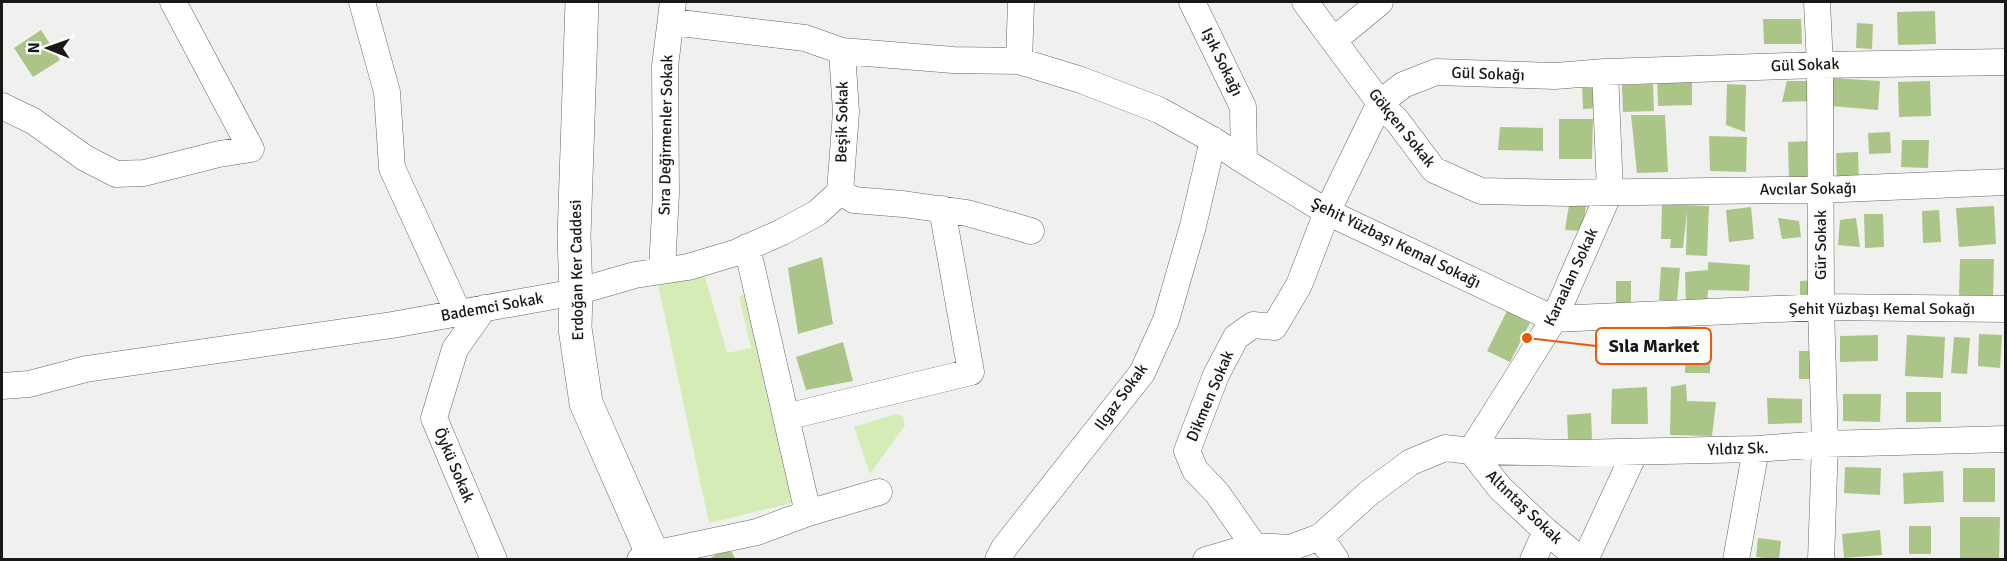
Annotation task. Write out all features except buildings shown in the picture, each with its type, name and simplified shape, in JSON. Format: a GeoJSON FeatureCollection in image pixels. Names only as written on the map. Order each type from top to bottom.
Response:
{"type":"FeatureCollection","features":[{"type":"Feature","properties":{"kind":"main road","name":"Erdoğan Ker Caddesi"},"geometry":{"type":"LineString","coordinates":[[582,2],[574,237],[575,328],[586,403],[649,558]]}},
{"type":"Feature","properties":{"kind":"street"},"geometry":{"type":"LineString","coordinates":[[2,106],[33,121],[86,158],[116,174],[144,173],[219,154],[251,149],[173,2]]}},
{"type":"Feature","properties":{"kind":"street"},"geometry":{"type":"LineString","coordinates":[[362,2],[387,92],[392,168],[458,312]]}},
{"type":"Feature","properties":{"kind":"street"},"geometry":{"type":"LineString","coordinates":[[1019,61],[1021,2]]}},
{"type":"Feature","properties":{"kind":"street","name":"Işık Sokağı"},"geometry":{"type":"LineString","coordinates":[[1192,2],[1243,107],[1244,161]]}},
{"type":"Feature","properties":{"kind":"street","name":"Gökçen Sokak"},"geometry":{"type":"LineString","coordinates":[[1305,2],[1434,170],[1481,191],[1610,191]]}},
{"type":"Feature","properties":{"kind":"street"},"geometry":{"type":"LineString","coordinates":[[1334,40],[1380,2]]}},
{"type":"Feature","properties":{"kind":"street","name":"Gür Sokak"},"geometry":{"type":"LineString","coordinates":[[1817,2],[1820,64],[1821,307],[1825,444],[1821,560]]}},
{"type":"Feature","properties":{"kind":"street","name":"Şehit Yüzbaşı Kemal Sokağı"},"geometry":{"type":"LineString","coordinates":[[672,12],[805,38],[842,51],[953,60],[1019,61],[1081,80],[1160,110],[1213,140],[1327,212],[1554,319],[1821,307],[2006,309]]}},
{"type":"Feature","properties":{"kind":"street","name":"Sıra Değirmenler Sokak"},"geometry":{"type":"LineString","coordinates":[[662,270],[666,193],[665,66],[672,12]]}},
{"type":"Feature","properties":{"kind":"street","name":"Beşik Sokak"},"geometry":{"type":"LineString","coordinates":[[840,192],[846,112],[842,51]]}},
{"type":"Feature","properties":{"kind":"street","name":"Gül Sokak"},"geometry":{"type":"LineString","coordinates":[[1605,72],[1820,64],[2006,62]]}},
{"type":"Feature","properties":{"kind":"street","name":"Gül Sokağı"},"geometry":{"type":"LineString","coordinates":[[1380,102],[1403,85],[1436,72],[1555,76],[1605,72]]}},
{"type":"Feature","properties":{"kind":"street","name":"Karaalan Sokak"},"geometry":{"type":"LineString","coordinates":[[1471,451],[1554,319],[1610,191],[1605,72]]}},
{"type":"Feature","properties":{"kind":"street","name":"Dikmen Sokak"},"geometry":{"type":"LineString","coordinates":[[1254,546],[1217,493],[1195,470],[1188,451],[1216,375],[1236,337],[1253,325],[1274,327],[1299,285],[1327,212],[1380,102]]}},
{"type":"Feature","properties":{"kind":"street","name":"Ilgaz Sokak"},"geometry":{"type":"LineString","coordinates":[[998,560],[1004,548],[1142,373],[1166,320],[1193,226],[1213,140]]}},
{"type":"Feature","properties":{"kind":"street","name":"Avcılar Sokağı"},"geometry":{"type":"LineString","coordinates":[[1610,191],[1820,189],[2006,183]]}},
{"type":"Feature","properties":{"kind":"street"},"geometry":{"type":"LineString","coordinates":[[840,192],[854,200],[967,213],[1031,231]]}},
{"type":"Feature","properties":{"kind":"street","name":"Bademci Sokak"},"geometry":{"type":"LineString","coordinates":[[2,386],[29,384],[86,369],[392,325],[576,292],[635,275],[688,267],[747,248],[817,213],[840,192]]}},
{"type":"Feature","properties":{"kind":"street"},"geometry":{"type":"LineString","coordinates":[[786,417],[971,372],[942,209]]}},
{"type":"Feature","properties":{"kind":"street"},"geometry":{"type":"LineString","coordinates":[[747,248],[808,513]]}},
{"type":"Feature","properties":{"kind":"street","name":"Öykü Sokak"},"geometry":{"type":"LineString","coordinates":[[484,308],[455,349],[434,418],[494,560]]}},
{"type":"Feature","properties":{"kind":"street","name":"Yıldız Sk."},"geometry":{"type":"LineString","coordinates":[[1471,451],[1635,452],[2006,439]]}},
{"type":"Feature","properties":{"kind":"street"},"geometry":{"type":"LineString","coordinates":[[1206,560],[1254,546],[1290,548],[1320,537],[1369,493],[1411,462],[1445,448],[1471,451]]}},
{"type":"Feature","properties":{"kind":"street"},"geometry":{"type":"LineString","coordinates":[[1736,560],[1756,449]]}},
{"type":"Feature","properties":{"kind":"street","name":"Altıntaş Sokak"},"geometry":{"type":"LineString","coordinates":[[1471,451],[1500,488],[1546,531],[1583,560]]}},
{"type":"Feature","properties":{"kind":"street"},"geometry":{"type":"LineString","coordinates":[[1583,560],[1635,452]]}},
{"type":"Feature","properties":{"kind":"street"},"geometry":{"type":"LineString","coordinates":[[649,558],[757,532],[808,513],[879,492]]}},
{"type":"Feature","properties":{"kind":"street"},"geometry":{"type":"LineString","coordinates":[[1533,560],[1546,531]]}},
{"type":"Feature","properties":{"kind":"street"},"geometry":{"type":"LineString","coordinates":[[1320,537],[1336,560]]}},
{"type":"Feature","properties":{"kind":"green space"},"geometry":{"type":"Polygon","coordinates":[[[704,273],[727,353],[751,348],[739,297],[750,291],[796,502],[709,523],[658,284],[704,273]]]}},
{"type":"Feature","properties":{"kind":"green space"},"geometry":{"type":"Polygon","coordinates":[[[896,414],[903,417],[905,425],[870,474],[854,427],[896,414]]]}},
{"type":"Feature","properties":{"kind":"place","name":"Sıla Market"},"geometry":{"type":"Point","coordinates":[1527,338]}}]}
